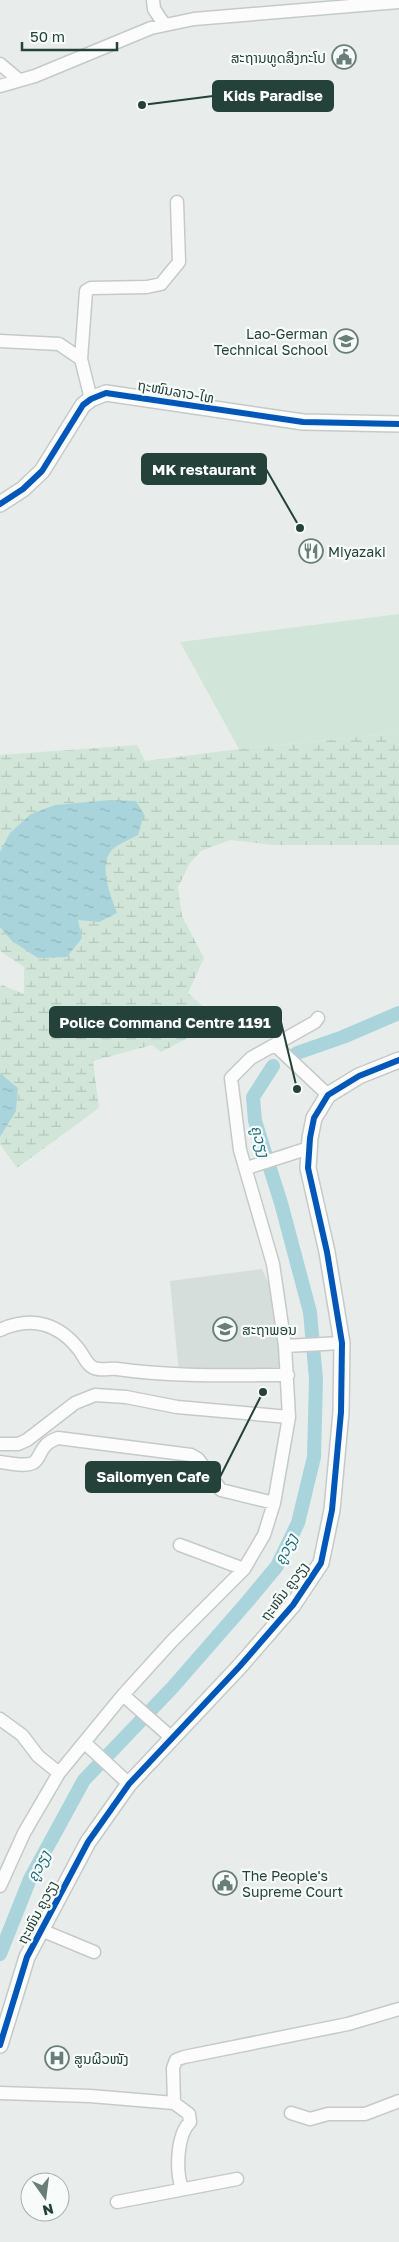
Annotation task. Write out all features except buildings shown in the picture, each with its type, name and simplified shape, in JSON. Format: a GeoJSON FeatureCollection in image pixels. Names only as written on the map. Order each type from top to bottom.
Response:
{"type":"FeatureCollection","features":[{"type":"Feature","properties":{"kind":"street"},"geometry":{"type":"LineString","coordinates":[[153,0],[154,9],[164,24]]}},
{"type":"Feature","properties":{"kind":"street"},"geometry":{"type":"LineString","coordinates":[[0,86],[164,24],[194,19],[399,2]]}},
{"type":"Feature","properties":{"kind":"street"},"geometry":{"type":"LineString","coordinates":[[0,64],[19,80]]}},
{"type":"Feature","properties":{"kind":"street"},"geometry":{"type":"LineString","coordinates":[[0,504],[23,489],[42,471],[83,405],[91,399],[81,358],[84,295],[86,290],[91,288],[155,286],[162,284],[179,262],[177,202]]}},
{"type":"Feature","properties":{"kind":"street"},"geometry":{"type":"LineString","coordinates":[[0,341],[59,344],[81,358]]}},
{"type":"Feature","properties":{"kind":"street","name":"ຖະໜົນລາວ-ໄທ"},"geometry":{"type":"LineString","coordinates":[[91,399],[106,393],[221,412],[304,422],[399,424]]}},
{"type":"Feature","properties":{"kind":"street"},"geometry":{"type":"LineString","coordinates":[[0,1886],[24,1833],[58,1773],[88,1745],[172,1641],[244,1569],[264,1535],[274,1504],[289,1417],[288,1346],[252,1167],[240,1150],[231,1078],[251,1058],[315,1022],[318,1018]]}},
{"type":"Feature","properties":{"kind":"street"},"geometry":{"type":"LineString","coordinates":[[275,1045],[328,1096]]}},
{"type":"Feature","properties":{"kind":"street","name":"ຖະໜົນ ຄູວຽງ"},"geometry":{"type":"LineString","coordinates":[[0,2045],[27,1956],[88,1842],[125,1780],[240,1666],[293,1605],[321,1563],[332,1510],[341,1412],[342,1343],[327,1252],[303,1150],[314,1118],[328,1096],[359,1076],[399,1060]]}},
{"type":"Feature","properties":{"kind":"street"},"geometry":{"type":"LineString","coordinates":[[252,1167],[303,1150]]}},
{"type":"Feature","properties":{"kind":"street"},"geometry":{"type":"LineString","coordinates":[[0,1330],[12,1325],[46,1324],[58,1329],[69,1337],[89,1365],[95,1369],[114,1368],[150,1374],[288,1375]]}},
{"type":"Feature","properties":{"kind":"street"},"geometry":{"type":"LineString","coordinates":[[288,1346],[342,1343]]}},
{"type":"Feature","properties":{"kind":"street"},"geometry":{"type":"LineString","coordinates":[[0,1444],[18,1444],[27,1440],[75,1403],[95,1395],[126,1398],[176,1408],[289,1417]]}},
{"type":"Feature","properties":{"kind":"street"},"geometry":{"type":"LineString","coordinates":[[0,1462],[30,1464],[35,1461],[41,1449],[48,1442],[58,1438],[191,1455],[198,1459],[221,1490],[274,1504]]}},
{"type":"Feature","properties":{"kind":"street"},"geometry":{"type":"LineString","coordinates":[[180,1544],[244,1569]]}},
{"type":"Feature","properties":{"kind":"street"},"geometry":{"type":"LineString","coordinates":[[127,1698],[170,1736]]}},
{"type":"Feature","properties":{"kind":"street"},"geometry":{"type":"LineString","coordinates":[[0,1719],[22,1735],[38,1756],[58,1773]]}},
{"type":"Feature","properties":{"kind":"street"},"geometry":{"type":"LineString","coordinates":[[88,1745],[125,1780]]}},
{"type":"Feature","properties":{"kind":"street"},"geometry":{"type":"LineString","coordinates":[[41,1930],[94,1952]]}},
{"type":"Feature","properties":{"kind":"street"},"geometry":{"type":"LineString","coordinates":[[174,2103],[173,2068],[176,2060],[348,2024],[399,2010]]}},
{"type":"Feature","properties":{"kind":"street"},"geometry":{"type":"LineString","coordinates":[[0,2093],[90,2096],[174,2103],[189,2114],[190,2122],[185,2127],[178,2158],[177,2176],[182,2189]]}},
{"type":"Feature","properties":{"kind":"street"},"geometry":{"type":"LineString","coordinates":[[291,2112],[310,2119],[328,2114],[365,2114],[399,2102]]}},
{"type":"Feature","properties":{"kind":"street"},"geometry":{"type":"LineString","coordinates":[[117,2202],[237,2179]]}},
{"type":"Feature","properties":{"kind":"shaded area","name":"ສະຖາພອນ"},"geometry":{"type":"Polygon","coordinates":[[[262,1269],[272,1291],[280,1367],[179,1374],[170,1281],[262,1269]]]}},
{"type":"Feature","properties":{"kind":"green space"},"geometry":{"type":"Polygon","coordinates":[[[399,614],[399,733],[239,749],[180,642],[399,614]]]}},
{"type":"Feature","properties":{"kind":"green space"},"geometry":{"type":"Polygon","coordinates":[[[399,733],[399,845],[272,845],[230,840],[201,851],[190,863],[178,887],[182,916],[204,958],[188,993],[207,1010],[190,1037],[161,1052],[152,1045],[93,1061],[99,1108],[17,1168],[0,1144],[0,1137],[16,1111],[18,1088],[0,1073],[0,987],[2,985],[24,994],[24,967],[0,951],[0,755],[137,745],[145,761],[239,749],[399,733]]]}},
{"type":"Feature","properties":{"kind":"water"},"geometry":{"type":"Polygon","coordinates":[[[110,800],[136,801],[144,814],[138,835],[113,849],[108,855],[106,863],[107,880],[117,913],[99,922],[78,920],[82,938],[67,957],[38,958],[12,941],[0,927],[0,852],[10,833],[31,814],[55,805],[110,800]]]}},
{"type":"Feature","properties":{"kind":"water"},"geometry":{"type":"Polygon","coordinates":[[[0,1073],[18,1088],[16,1111],[0,1137],[0,1073]]]}},
{"type":"Feature","properties":{"kind":"waterway","name":"ຄູວຽງ"},"geometry":{"type":"LineString","coordinates":[[297,1053],[343,1037],[399,1013]]}},
{"type":"Feature","properties":{"kind":"waterway","name":"ຄູວຽງ"},"geometry":{"type":"LineString","coordinates":[[0,1954],[30,1879],[84,1780],[172,1688],[248,1601],[277,1566],[298,1523],[314,1457],[316,1379],[310,1312],[281,1203],[255,1121],[253,1097],[273,1066]]}},
{"type":"Feature","properties":{"kind":"cycle path"},"geometry":{"type":"LineString","coordinates":[[0,504],[23,489],[42,471],[83,405],[91,399],[106,393],[303,422],[399,424]]}},
{"type":"Feature","properties":{"kind":"cycle path"},"geometry":{"type":"LineString","coordinates":[[0,2045],[27,1957],[88,1842],[129,1784],[240,1666],[293,1605],[321,1563],[332,1510],[341,1412],[342,1343],[327,1252],[308,1168],[310,1138],[314,1118],[328,1095],[359,1076],[399,1060]]}},
{"type":"Feature","properties":{"kind":"place","name":"ສະຖານທູດສິງກະໂປ"},"geometry":{"type":"Point","coordinates":[344,57]}},
{"type":"Feature","properties":{"kind":"place","name":"Kids Paradise"},"geometry":{"type":"Point","coordinates":[142,105]}},
{"type":"Feature","properties":{"kind":"place","name":"Lao-German Technical School"},"geometry":{"type":"Point","coordinates":[346,341]}},
{"type":"Feature","properties":{"kind":"place","name":"MK restaurant"},"geometry":{"type":"Point","coordinates":[300,528]}},
{"type":"Feature","properties":{"kind":"place","name":"Miyazaki"},"geometry":{"type":"Point","coordinates":[311,551]}},
{"type":"Feature","properties":{"kind":"place","name":"Police Command Centre 1191"},"geometry":{"type":"Point","coordinates":[297,1089]}},
{"type":"Feature","properties":{"kind":"place","name":"ສະຖາພອນ"},"geometry":{"type":"Point","coordinates":[225,1329]}},
{"type":"Feature","properties":{"kind":"place","name":"Sailomyen Cafe"},"geometry":{"type":"Point","coordinates":[263,1392]}},
{"type":"Feature","properties":{"kind":"place","name":"The People's Supreme Court"},"geometry":{"type":"Point","coordinates":[225,1883]}},
{"type":"Feature","properties":{"kind":"place","name":"ສູນຜິວໜັງ"},"geometry":{"type":"Point","coordinates":[57,2058]}}]}
